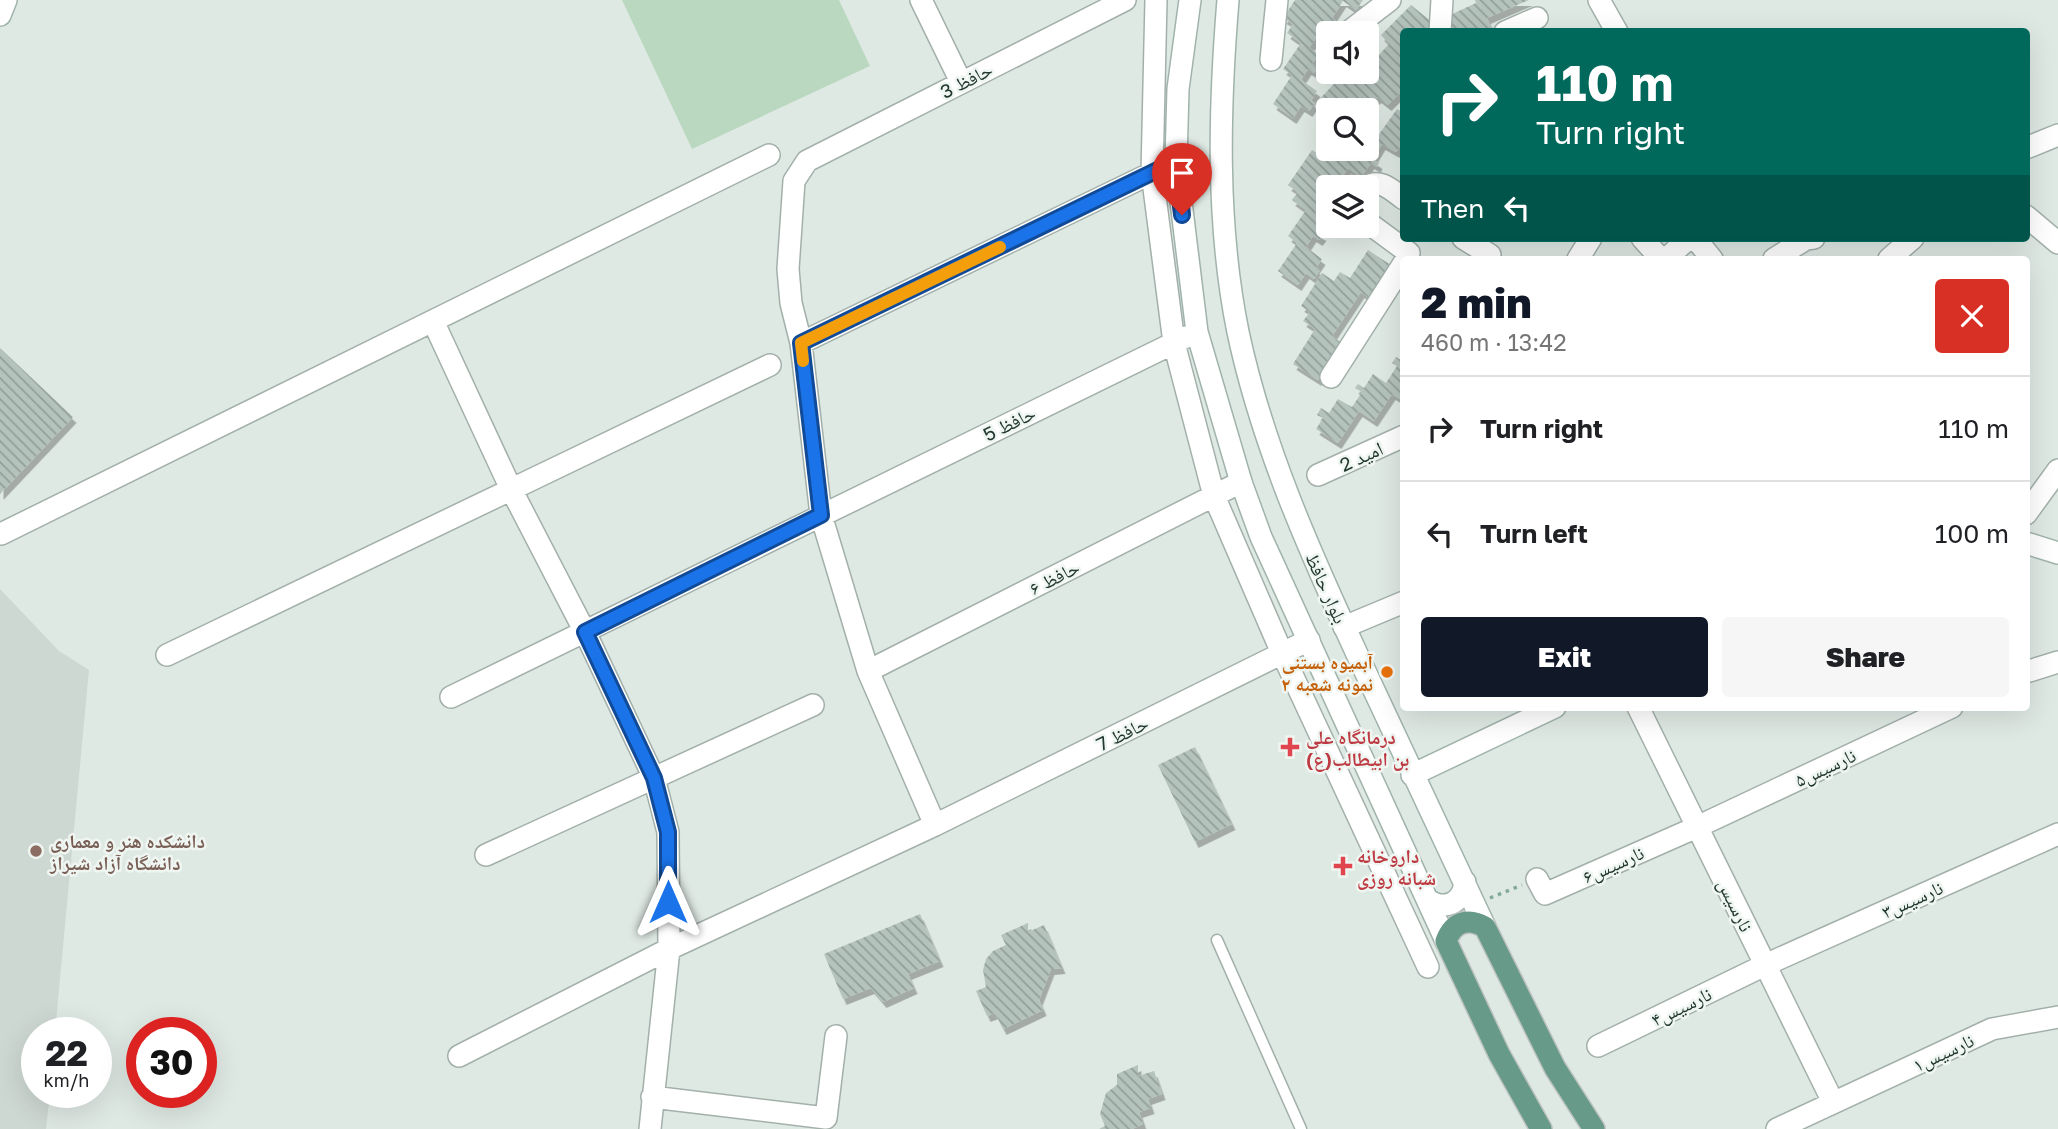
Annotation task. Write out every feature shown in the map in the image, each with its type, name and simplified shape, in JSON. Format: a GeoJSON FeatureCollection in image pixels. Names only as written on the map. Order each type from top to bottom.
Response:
{"type":"FeatureCollection","features":[{"type":"Feature","properties":{"kind":"main road"},"geometry":{"type":"LineString","coordinates":[[1446,941],[1457,924],[1477,922],[1485,927]]}},
{"type":"Feature","properties":{"kind":"main road","name":"بلوار حافظ"},"geometry":{"type":"LineString","coordinates":[[1485,927],[1555,1068],[1594,1129]]}},
{"type":"Feature","properties":{"kind":"main road","name":"بلوار حافظ"},"geometry":{"type":"LineString","coordinates":[[1446,941],[1499,1054],[1541,1129]]}},
{"type":"Feature","properties":{"kind":"street"},"geometry":{"type":"LineString","coordinates":[[0,15],[6,0]]}},
{"type":"Feature","properties":{"kind":"street"},"geometry":{"type":"LineString","coordinates":[[920,0],[961,82]]}},
{"type":"Feature","properties":{"kind":"street","name":"حافظ 3"},"geometry":{"type":"LineString","coordinates":[[801,343],[791,303],[788,269],[794,181],[807,161],[1125,0]]}},
{"type":"Feature","properties":{"kind":"street"},"geometry":{"type":"LineString","coordinates":[[1156,0],[1152,173],[1174,343],[1214,496],[1283,653],[1428,967]]}},
{"type":"Feature","properties":{"kind":"street","name":"بلوار حافظ"},"geometry":{"type":"LineString","coordinates":[[1190,0],[1178,89],[1176,161],[1197,331],[1241,482],[1261,537],[1446,941]]}},
{"type":"Feature","properties":{"kind":"street","name":"بلوار حافظ"},"geometry":{"type":"LineString","coordinates":[[1228,0],[1220,106],[1224,216],[1238,331],[1268,440],[1294,512],[1344,627],[1485,927]]}},
{"type":"Feature","properties":{"kind":"street"},"geometry":{"type":"LineString","coordinates":[[1271,60],[1277,0]]}},
{"type":"Feature","properties":{"kind":"street"},"geometry":{"type":"LineString","coordinates":[[1363,21],[1390,0]]}},
{"type":"Feature","properties":{"kind":"street"},"geometry":{"type":"LineString","coordinates":[[1440,28],[1442,0]]}},
{"type":"Feature","properties":{"kind":"street"},"geometry":{"type":"LineString","coordinates":[[1599,0],[1615,28]]}},
{"type":"Feature","properties":{"kind":"street"},"geometry":{"type":"LineString","coordinates":[[1514,28],[1537,18]]}},
{"type":"Feature","properties":{"kind":"street"},"geometry":{"type":"LineString","coordinates":[[2030,146],[2058,135]]}},
{"type":"Feature","properties":{"kind":"street"},"geometry":{"type":"LineString","coordinates":[[1,534],[769,155]]}},
{"type":"Feature","properties":{"kind":"street"},"geometry":{"type":"LineString","coordinates":[[934,825],[868,671],[821,515],[801,343],[1176,161]]}},
{"type":"Feature","properties":{"kind":"street"},"geometry":{"type":"LineString","coordinates":[[1379,183],[1400,196]]}},
{"type":"Feature","properties":{"kind":"street"},"geometry":{"type":"LineString","coordinates":[[2030,219],[2058,243]]}},
{"type":"Feature","properties":{"kind":"street"},"geometry":{"type":"LineString","coordinates":[[1379,231],[1409,253]]}},
{"type":"Feature","properties":{"kind":"street"},"geometry":{"type":"LineString","coordinates":[[1472,242],[1492,251]]}},
{"type":"Feature","properties":{"kind":"street"},"geometry":{"type":"LineString","coordinates":[[1646,242],[1660,256]]}},
{"type":"Feature","properties":{"kind":"street"},"geometry":{"type":"LineString","coordinates":[[1667,256],[1684,242]]}},
{"type":"Feature","properties":{"kind":"street"},"geometry":{"type":"LineString","coordinates":[[1698,242],[1710,256]]}},
{"type":"Feature","properties":{"kind":"street"},"geometry":{"type":"LineString","coordinates":[[1779,256],[1801,242]]}},
{"type":"Feature","properties":{"kind":"street"},"geometry":{"type":"LineString","coordinates":[[1892,256],[1908,242]]}},
{"type":"Feature","properties":{"kind":"street"},"geometry":{"type":"LineString","coordinates":[[1331,377],[1400,267]]}},
{"type":"Feature","properties":{"kind":"street"},"geometry":{"type":"LineString","coordinates":[[433,321],[511,489],[585,632],[654,778],[668,832],[669,949],[650,1129]]}},
{"type":"Feature","properties":{"kind":"street","name":"حافظ 5"},"geometry":{"type":"LineString","coordinates":[[451,697],[1197,331]]}},
{"type":"Feature","properties":{"kind":"street"},"geometry":{"type":"LineString","coordinates":[[167,655],[770,365]]}},
{"type":"Feature","properties":{"kind":"street","name":"امید 2"},"geometry":{"type":"LineString","coordinates":[[1318,475],[1400,438]]}},
{"type":"Feature","properties":{"kind":"street"},"geometry":{"type":"LineString","coordinates":[[2030,508],[2058,470]]}},
{"type":"Feature","properties":{"kind":"street","name":"حافظ ۶"},"geometry":{"type":"LineString","coordinates":[[868,671],[1241,482]]}},
{"type":"Feature","properties":{"kind":"street"},"geometry":{"type":"LineString","coordinates":[[2030,544],[2058,553]]}},
{"type":"Feature","properties":{"kind":"street"},"geometry":{"type":"LineString","coordinates":[[1344,627],[1400,604]]}},
{"type":"Feature","properties":{"kind":"street","name":"حافظ 7"},"geometry":{"type":"LineString","coordinates":[[459,1056],[669,949],[934,825],[1309,640]]}},
{"type":"Feature","properties":{"kind":"street"},"geometry":{"type":"LineString","coordinates":[[2030,671],[2058,662]]}},
{"type":"Feature","properties":{"kind":"street"},"geometry":{"type":"LineString","coordinates":[[486,855],[813,705]]}},
{"type":"Feature","properties":{"kind":"street"},"geometry":{"type":"LineString","coordinates":[[1412,775],[1547,711]]}},
{"type":"Feature","properties":{"kind":"street","name":"نارسیس"},"geometry":{"type":"LineString","coordinates":[[1640,711],[1833,1102]]}},
{"type":"Feature","properties":{"kind":"street","name":"نارسیس۵"},"geometry":{"type":"LineString","coordinates":[[1697,827],[1944,711]]}},
{"type":"Feature","properties":{"kind":"street"},"geometry":{"type":"LineString","coordinates":[[1354,807],[1381,796]]}},
{"type":"Feature","properties":{"kind":"street","name":"نارسیس۶"},"geometry":{"type":"LineString","coordinates":[[1537,879],[1545,894],[1697,827]]}},
{"type":"Feature","properties":{"kind":"street","name":"نارسیس۳"},"geometry":{"type":"LineString","coordinates":[[1765,965],[2058,834]]}},
{"type":"Feature","properties":{"kind":"street"},"geometry":{"type":"LineString","coordinates":[[1427,899],[1438,905],[1452,904],[1462,895],[1465,882]]}},
{"type":"Feature","properties":{"kind":"street","name":"نارسیس۴"},"geometry":{"type":"LineString","coordinates":[[1598,1046],[1765,965]]}},
{"type":"Feature","properties":{"kind":"street","name":"نارسیس۱"},"geometry":{"type":"LineString","coordinates":[[1777,1129],[1992,1029],[2058,1017]]}},
{"type":"Feature","properties":{"kind":"street"},"geometry":{"type":"LineString","coordinates":[[652,1097],[826,1118],[836,1036]]}},
{"type":"Feature","properties":{"kind":"lane"},"geometry":{"type":"LineString","coordinates":[[1217,940],[1301,1129]]}},
{"type":"Feature","properties":{"kind":"path"},"geometry":{"type":"LineString","coordinates":[[1475,905],[1537,879]]}},
{"type":"Feature","properties":{"kind":"shaded area","name":"دانشکده هنر و معماری دانشگاه آزاد شیراز"},"geometry":{"type":"Polygon","coordinates":[[[0,589],[59,651],[89,670],[56,1017],[21,1017],[21,1108],[48,1108],[46,1129],[0,1129],[0,589]]]}},
{"type":"Feature","properties":{"kind":"green space"},"geometry":{"type":"Polygon","coordinates":[[[622,0],[839,0],[870,66],[692,149],[622,0]]]}},
{"type":"Feature","properties":{"kind":"building"},"geometry":{"type":"Polygon","coordinates":[[[1295,0],[1363,0],[1356,10],[1343,1],[1332,18],[1336,21],[1316,21],[1316,38],[1309,48],[1316,52],[1312,64],[1316,70],[1314,73],[1308,69],[1301,80],[1317,91],[1311,101],[1315,103],[1309,111],[1301,106],[1293,118],[1273,104],[1292,75],[1283,69],[1301,43],[1287,33],[1293,24],[1283,18],[1295,0]]]}},
{"type":"Feature","properties":{"kind":"building"},"geometry":{"type":"Polygon","coordinates":[[[1475,0],[1529,0],[1487,18],[1491,28],[1443,28],[1439,20],[1476,3],[1475,0]]]}},
{"type":"Feature","properties":{"kind":"building"},"geometry":{"type":"Polygon","coordinates":[[[1411,5],[1433,23],[1429,28],[1400,28],[1400,93],[1388,105],[1378,97],[1321,98],[1334,84],[1379,84],[1379,55],[1389,44],[1381,35],[1411,5]]]}},
{"type":"Feature","properties":{"kind":"building"},"geometry":{"type":"Polygon","coordinates":[[[1397,109],[1400,111],[1400,146],[1396,152],[1382,144],[1379,149],[1379,134],[1397,109]]]}},
{"type":"Feature","properties":{"kind":"building"},"geometry":{"type":"Polygon","coordinates":[[[1312,150],[1316,153],[1316,161],[1379,163],[1377,167],[1371,163],[1362,175],[1348,168],[1343,175],[1316,175],[1316,238],[1313,236],[1306,247],[1322,259],[1316,268],[1320,270],[1314,279],[1306,273],[1298,285],[1278,271],[1297,243],[1288,236],[1306,210],[1292,200],[1298,192],[1288,185],[1312,150]]]}},
{"type":"Feature","properties":{"kind":"building"},"geometry":{"type":"Polygon","coordinates":[[[1368,250],[1394,267],[1372,300],[1361,292],[1332,336],[1343,344],[1318,380],[1293,364],[1315,329],[1303,321],[1310,312],[1301,306],[1322,273],[1334,281],[1340,272],[1350,278],[1368,250]]]}},
{"type":"Feature","properties":{"kind":"building"},"geometry":{"type":"Polygon","coordinates":[[[0,348],[73,417],[0,494],[0,348]]]}},
{"type":"Feature","properties":{"kind":"building"},"geometry":{"type":"Polygon","coordinates":[[[1396,357],[1400,360],[1400,399],[1392,394],[1374,421],[1359,411],[1338,443],[1316,429],[1323,418],[1317,415],[1321,408],[1329,413],[1338,399],[1352,407],[1362,392],[1355,388],[1358,384],[1364,388],[1373,374],[1386,383],[1397,366],[1392,363],[1396,357]]]}},
{"type":"Feature","properties":{"kind":"building"},"geometry":{"type":"Polygon","coordinates":[[[1195,747],[1232,824],[1195,842],[1158,765],[1195,747]]]}},
{"type":"Feature","properties":{"kind":"building"},"geometry":{"type":"Polygon","coordinates":[[[920,914],[940,961],[908,974],[914,988],[883,1002],[871,988],[843,999],[824,954],[920,914]]]}},
{"type":"Feature","properties":{"kind":"building"},"geometry":{"type":"Polygon","coordinates":[[[1028,923],[1028,932],[1044,925],[1062,968],[1051,969],[1039,1000],[1043,1010],[1003,1029],[995,1013],[987,1016],[976,991],[986,987],[983,970],[986,959],[993,951],[1006,945],[1001,935],[1028,923]]]}},
{"type":"Feature","properties":{"kind":"building"},"geometry":{"type":"Polygon","coordinates":[[[1138,1065],[1138,1076],[1154,1071],[1162,1094],[1148,1099],[1151,1108],[1139,1112],[1143,1124],[1132,1129],[1099,1129],[1105,1126],[1100,1114],[1106,1093],[1117,1085],[1117,1074],[1138,1065]]]}},
{"type":"Feature","properties":{"kind":"slow traffic"},"geometry":{"type":"LineString","coordinates":[[803,361],[801,343],[1000,247]]}},
{"type":"Feature","properties":{"kind":"place","name":"آبمیوه بستنی نمونه شعبه ۲"},"geometry":{"type":"Point","coordinates":[1387,672]}},
{"type":"Feature","properties":{"kind":"place","name":"درمانگاه علی بن ابیطالب(ع)"},"geometry":{"type":"Point","coordinates":[1290,747]}},
{"type":"Feature","properties":{"kind":"place","name":"دانشکده هنر و معماری دانشگاه آزاد شیراز"},"geometry":{"type":"Point","coordinates":[36,851]}},
{"type":"Feature","properties":{"kind":"place","name":"داروخانه شبانه روزی"},"geometry":{"type":"Point","coordinates":[1343,866]}},
{"type":"Feature","properties":{"kind":"route"},"geometry":{"type":"LineString","coordinates":[[668,902],[668,832],[654,778],[585,632],[821,515],[801,343],[1176,161],[1182,215]]}}]}
